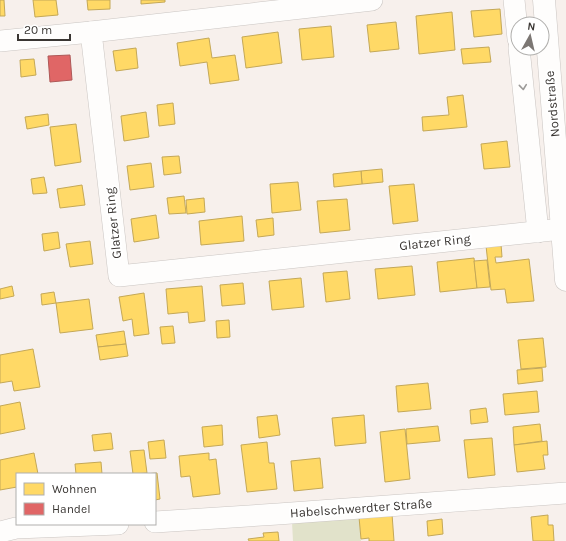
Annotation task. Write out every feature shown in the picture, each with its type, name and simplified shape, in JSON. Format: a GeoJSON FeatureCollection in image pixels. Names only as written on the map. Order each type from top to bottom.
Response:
{"type":"FeatureCollection","features":[{"type":"Feature","properties":{"kind":"street"},"geometry":{"type":"LineString","coordinates":[[0,41],[372,0]]}},
{"type":"Feature","properties":{"kind":"street"},"geometry":{"type":"LineString","coordinates":[[514,0],[516,16]]}},
{"type":"Feature","properties":{"kind":"street","name":"Nordstraße"},"geometry":{"type":"LineString","coordinates":[[544,0],[564,228],[566,280]]}},
{"type":"Feature","properties":{"kind":"street","name":"Glatzer Ring"},"geometry":{"type":"LineString","coordinates":[[91,32],[119,276],[564,228]]}},
{"type":"Feature","properties":{"kind":"street"},"geometry":{"type":"LineString","coordinates":[[520,56],[538,232]]}},
{"type":"Feature","properties":{"kind":"street","name":"Habelschwerdter Straße"},"geometry":{"type":"LineString","coordinates":[[156,522],[566,493]]}},
{"type":"Feature","properties":{"kind":"street"},"geometry":{"type":"LineString","coordinates":[[0,532],[16,528],[92,525]]}},
{"type":"Feature","properties":{"kind":"green space"},"geometry":{"type":"Polygon","coordinates":[[[359,517],[361,541],[293,541],[292,522],[359,517]]]}},
{"type":"Feature","properties":{"kind":"building: Wohnen"},"geometry":{"type":"Polygon","coordinates":[[[0,0],[4,0],[5,16],[0,16],[0,0]]]}},
{"type":"Feature","properties":{"kind":"building: Wohnen"},"geometry":{"type":"Polygon","coordinates":[[[33,0],[56,0],[58,15],[35,17],[33,0]]]}},
{"type":"Feature","properties":{"kind":"building: Wohnen"},"geometry":{"type":"Polygon","coordinates":[[[87,0],[110,0],[110,9],[88,10],[87,0]]]}},
{"type":"Feature","properties":{"kind":"building: Wohnen"},"geometry":{"type":"Polygon","coordinates":[[[141,0],[165,0],[165,2],[141,4],[141,0]]]}},
{"type":"Feature","properties":{"kind":"building: Wohnen"},"geometry":{"type":"Polygon","coordinates":[[[500,9],[502,34],[474,37],[471,11],[500,9]]]}},
{"type":"Feature","properties":{"kind":"building: Wohnen"},"geometry":{"type":"Polygon","coordinates":[[[452,12],[455,50],[419,54],[416,16],[452,12]]]}},
{"type":"Feature","properties":{"kind":"building: Wohnen"},"geometry":{"type":"Polygon","coordinates":[[[396,22],[399,49],[370,52],[367,25],[396,22]]]}},
{"type":"Feature","properties":{"kind":"building: Wohnen"},"geometry":{"type":"Polygon","coordinates":[[[331,26],[334,57],[302,60],[299,29],[331,26]]]}},
{"type":"Feature","properties":{"kind":"building: Wohnen"},"geometry":{"type":"Polygon","coordinates":[[[278,32],[282,63],[246,68],[242,37],[278,32]]]}},
{"type":"Feature","properties":{"kind":"building: Wohnen"},"geometry":{"type":"Polygon","coordinates":[[[209,38],[212,58],[235,55],[239,80],[210,84],[207,62],[180,66],[177,43],[209,38]]]}},
{"type":"Feature","properties":{"kind":"building: Wohnen"},"geometry":{"type":"Polygon","coordinates":[[[489,47],[491,62],[463,64],[461,49],[489,47]]]}},
{"type":"Feature","properties":{"kind":"building: Wohnen"},"geometry":{"type":"Polygon","coordinates":[[[136,48],[138,68],[116,71],[113,51],[136,48]]]}},
{"type":"Feature","properties":{"kind":"building: Wohnen"},"geometry":{"type":"Polygon","coordinates":[[[34,59],[36,75],[21,77],[20,60],[34,59]]]}},
{"type":"Feature","properties":{"kind":"building: Wohnen"},"geometry":{"type":"Polygon","coordinates":[[[463,95],[467,127],[423,131],[422,117],[449,115],[447,97],[463,95]]]}},
{"type":"Feature","properties":{"kind":"building: Wohnen"},"geometry":{"type":"Polygon","coordinates":[[[173,103],[175,124],[159,126],[157,105],[173,103]]]}},
{"type":"Feature","properties":{"kind":"building: Wohnen"},"geometry":{"type":"Polygon","coordinates":[[[146,112],[149,137],[124,141],[121,116],[146,112]]]}},
{"type":"Feature","properties":{"kind":"building: Wohnen"},"geometry":{"type":"Polygon","coordinates":[[[48,114],[49,125],[27,129],[25,117],[48,114]]]}},
{"type":"Feature","properties":{"kind":"building: Wohnen"},"geometry":{"type":"Polygon","coordinates":[[[76,124],[81,162],[55,166],[50,127],[76,124]]]}},
{"type":"Feature","properties":{"kind":"building: Wohnen"},"geometry":{"type":"Polygon","coordinates":[[[507,141],[510,167],[484,169],[481,144],[507,141]]]}},
{"type":"Feature","properties":{"kind":"building: Wohnen"},"geometry":{"type":"Polygon","coordinates":[[[179,156],[181,173],[164,175],[162,157],[179,156]]]}},
{"type":"Feature","properties":{"kind":"building: Wohnen"},"geometry":{"type":"Polygon","coordinates":[[[151,163],[154,187],[130,190],[127,166],[151,163]]]}},
{"type":"Feature","properties":{"kind":"building: Wohnen"},"geometry":{"type":"Polygon","coordinates":[[[382,169],[383,182],[362,184],[361,171],[382,169]]]}},
{"type":"Feature","properties":{"kind":"building: Wohnen"},"geometry":{"type":"Polygon","coordinates":[[[361,171],[362,184],[334,187],[333,174],[361,171]]]}},
{"type":"Feature","properties":{"kind":"building: Wohnen"},"geometry":{"type":"Polygon","coordinates":[[[44,177],[47,193],[33,194],[31,179],[44,177]]]}},
{"type":"Feature","properties":{"kind":"building: Wohnen"},"geometry":{"type":"Polygon","coordinates":[[[298,182],[301,210],[272,213],[270,184],[298,182]]]}},
{"type":"Feature","properties":{"kind":"building: Wohnen"},"geometry":{"type":"Polygon","coordinates":[[[414,184],[418,221],[393,224],[389,186],[414,184]]]}},
{"type":"Feature","properties":{"kind":"building: Wohnen"},"geometry":{"type":"Polygon","coordinates":[[[82,185],[85,205],[60,208],[57,189],[82,185]]]}},
{"type":"Feature","properties":{"kind":"building: Wohnen"},"geometry":{"type":"Polygon","coordinates":[[[184,196],[186,213],[169,214],[167,198],[184,196]]]}},
{"type":"Feature","properties":{"kind":"building: Wohnen"},"geometry":{"type":"Polygon","coordinates":[[[204,198],[205,212],[187,214],[186,200],[204,198]]]}},
{"type":"Feature","properties":{"kind":"building: Wohnen"},"geometry":{"type":"Polygon","coordinates":[[[347,199],[350,230],[320,233],[317,201],[347,199]]]}},
{"type":"Feature","properties":{"kind":"building: Wohnen"},"geometry":{"type":"Polygon","coordinates":[[[156,215],[159,238],[134,242],[131,219],[156,215]]]}},
{"type":"Feature","properties":{"kind":"building: Wohnen"},"geometry":{"type":"Polygon","coordinates":[[[242,216],[244,241],[201,245],[199,221],[242,216]]]}},
{"type":"Feature","properties":{"kind":"building: Wohnen"},"geometry":{"type":"Polygon","coordinates":[[[273,218],[274,235],[258,237],[256,220],[273,218]]]}},
{"type":"Feature","properties":{"kind":"building: Wohnen"},"geometry":{"type":"Polygon","coordinates":[[[58,232],[60,248],[44,251],[42,234],[58,232]]]}},
{"type":"Feature","properties":{"kind":"building: Wohnen"},"geometry":{"type":"Polygon","coordinates":[[[90,241],[93,264],[70,267],[66,244],[90,241]]]}},
{"type":"Feature","properties":{"kind":"building: Wohnen"},"geometry":{"type":"Polygon","coordinates":[[[501,244],[502,257],[495,257],[496,263],[529,259],[534,301],[507,303],[505,289],[491,290],[486,246],[501,244]]]}},
{"type":"Feature","properties":{"kind":"building: Wohnen"},"geometry":{"type":"Polygon","coordinates":[[[474,258],[477,288],[440,292],[437,262],[474,258]]]}},
{"type":"Feature","properties":{"kind":"building: Wohnen"},"geometry":{"type":"Polygon","coordinates":[[[487,260],[490,287],[477,288],[474,261],[487,260]]]}},
{"type":"Feature","properties":{"kind":"building: Wohnen"},"geometry":{"type":"Polygon","coordinates":[[[412,266],[415,295],[378,299],[375,269],[412,266]]]}},
{"type":"Feature","properties":{"kind":"building: Wohnen"},"geometry":{"type":"Polygon","coordinates":[[[347,271],[350,299],[326,302],[323,273],[347,271]]]}},
{"type":"Feature","properties":{"kind":"building: Wohnen"},"geometry":{"type":"Polygon","coordinates":[[[301,278],[304,307],[272,310],[269,281],[301,278]]]}},
{"type":"Feature","properties":{"kind":"building: Wohnen"},"geometry":{"type":"Polygon","coordinates":[[[243,283],[245,304],[222,306],[220,285],[243,283]]]}},
{"type":"Feature","properties":{"kind":"building: Wohnen"},"geometry":{"type":"Polygon","coordinates":[[[12,286],[14,296],[0,299],[0,289],[12,286]]]}},
{"type":"Feature","properties":{"kind":"building: Wohnen"},"geometry":{"type":"Polygon","coordinates":[[[202,286],[205,321],[189,323],[188,312],[168,314],[166,289],[202,286]]]}},
{"type":"Feature","properties":{"kind":"building: Wohnen"},"geometry":{"type":"Polygon","coordinates":[[[54,292],[56,303],[42,305],[41,294],[54,292]]]}},
{"type":"Feature","properties":{"kind":"building: Wohnen"},"geometry":{"type":"Polygon","coordinates":[[[144,293],[149,334],[134,336],[132,319],[123,321],[119,297],[144,293]]]}},
{"type":"Feature","properties":{"kind":"building: Wohnen"},"geometry":{"type":"Polygon","coordinates":[[[89,299],[93,329],[60,333],[56,303],[89,299]]]}},
{"type":"Feature","properties":{"kind":"building: Wohnen"},"geometry":{"type":"Polygon","coordinates":[[[229,320],[230,337],[217,338],[216,321],[229,320]]]}},
{"type":"Feature","properties":{"kind":"building: Wohnen"},"geometry":{"type":"Polygon","coordinates":[[[173,326],[175,343],[162,344],[160,327],[173,326]]]}},
{"type":"Feature","properties":{"kind":"building: Wohnen"},"geometry":{"type":"Polygon","coordinates":[[[124,331],[126,344],[98,347],[96,335],[124,331]]]}},
{"type":"Feature","properties":{"kind":"building: Wohnen"},"geometry":{"type":"Polygon","coordinates":[[[543,338],[546,367],[521,369],[518,340],[543,338]]]}},
{"type":"Feature","properties":{"kind":"building: Wohnen"},"geometry":{"type":"Polygon","coordinates":[[[126,344],[128,356],[100,360],[98,347],[126,344]]]}},
{"type":"Feature","properties":{"kind":"building: Wohnen"},"geometry":{"type":"Polygon","coordinates":[[[33,349],[40,387],[14,391],[12,381],[0,383],[0,355],[33,349]]]}},
{"type":"Feature","properties":{"kind":"building: Wohnen"},"geometry":{"type":"Polygon","coordinates":[[[542,368],[543,381],[518,384],[517,370],[542,368]]]}},
{"type":"Feature","properties":{"kind":"building: Wohnen"},"geometry":{"type":"Polygon","coordinates":[[[428,383],[431,409],[398,412],[396,386],[428,383]]]}},
{"type":"Feature","properties":{"kind":"building: Wohnen"},"geometry":{"type":"Polygon","coordinates":[[[537,391],[539,412],[505,415],[503,394],[537,391]]]}},
{"type":"Feature","properties":{"kind":"building: Wohnen"},"geometry":{"type":"Polygon","coordinates":[[[20,402],[25,429],[0,434],[0,406],[20,402]]]}},
{"type":"Feature","properties":{"kind":"building: Wohnen"},"geometry":{"type":"Polygon","coordinates":[[[486,408],[488,422],[471,424],[470,410],[486,408]]]}},
{"type":"Feature","properties":{"kind":"building: Wohnen"},"geometry":{"type":"Polygon","coordinates":[[[277,415],[280,435],[259,438],[257,417],[277,415]]]}},
{"type":"Feature","properties":{"kind":"building: Wohnen"},"geometry":{"type":"Polygon","coordinates":[[[364,415],[366,443],[335,446],[332,418],[364,415]]]}},
{"type":"Feature","properties":{"kind":"building: Wohnen"},"geometry":{"type":"Polygon","coordinates":[[[540,424],[542,441],[514,445],[513,427],[540,424]]]}},
{"type":"Feature","properties":{"kind":"building: Wohnen"},"geometry":{"type":"Polygon","coordinates":[[[222,425],[223,445],[204,447],[202,427],[222,425]]]}},
{"type":"Feature","properties":{"kind":"building: Wohnen"},"geometry":{"type":"Polygon","coordinates":[[[438,426],[440,441],[407,444],[406,429],[438,426]]]}},
{"type":"Feature","properties":{"kind":"building: Wohnen"},"geometry":{"type":"Polygon","coordinates":[[[405,429],[410,479],[385,482],[380,432],[405,429]]]}},
{"type":"Feature","properties":{"kind":"building: Wohnen"},"geometry":{"type":"Polygon","coordinates":[[[111,433],[113,449],[94,451],[92,435],[111,433]]]}},
{"type":"Feature","properties":{"kind":"building: Wohnen"},"geometry":{"type":"Polygon","coordinates":[[[492,438],[495,475],[468,478],[464,440],[492,438]]]}},
{"type":"Feature","properties":{"kind":"building: Wohnen"},"geometry":{"type":"Polygon","coordinates":[[[164,440],[166,458],[150,459],[148,442],[164,440]]]}},
{"type":"Feature","properties":{"kind":"building: Wohnen"},"geometry":{"type":"Polygon","coordinates":[[[547,441],[548,455],[543,455],[545,469],[517,472],[514,445],[547,441]]]}},
{"type":"Feature","properties":{"kind":"building: Wohnen"},"geometry":{"type":"Polygon","coordinates":[[[267,442],[269,463],[274,463],[277,489],[247,492],[241,445],[267,442]]]}},
{"type":"Feature","properties":{"kind":"building: Wohnen"},"geometry":{"type":"Polygon","coordinates":[[[144,450],[147,473],[133,473],[130,451],[144,450]]]}},
{"type":"Feature","properties":{"kind":"building: Wohnen"},"geometry":{"type":"Polygon","coordinates":[[[34,453],[38,473],[16,473],[16,487],[0,490],[0,460],[34,453]]]}},
{"type":"Feature","properties":{"kind":"building: Wohnen"},"geometry":{"type":"Polygon","coordinates":[[[209,453],[209,460],[216,459],[220,494],[193,497],[190,476],[181,477],[179,456],[209,453]]]}},
{"type":"Feature","properties":{"kind":"building: Wohnen"},"geometry":{"type":"Polygon","coordinates":[[[320,458],[323,488],[294,491],[291,461],[320,458]]]}},
{"type":"Feature","properties":{"kind":"building: Wohnen"},"geometry":{"type":"Polygon","coordinates":[[[101,462],[102,473],[76,473],[75,464],[101,462]]]}},
{"type":"Feature","properties":{"kind":"building: Wohnen"},"geometry":{"type":"Polygon","coordinates":[[[156,473],[160,499],[156,500],[156,473]]]}},
{"type":"Feature","properties":{"kind":"building: Wohnen"},"geometry":{"type":"Polygon","coordinates":[[[392,514],[394,541],[369,541],[369,538],[361,539],[359,517],[392,514]]]}},
{"type":"Feature","properties":{"kind":"building: Wohnen"},"geometry":{"type":"Polygon","coordinates":[[[548,515],[548,525],[553,525],[554,541],[533,541],[531,517],[548,515]]]}},
{"type":"Feature","properties":{"kind":"building: Wohnen"},"geometry":{"type":"Polygon","coordinates":[[[442,519],[443,534],[428,536],[427,521],[442,519]]]}},
{"type":"Feature","properties":{"kind":"building: Wohnen"},"geometry":{"type":"Polygon","coordinates":[[[278,532],[279,541],[249,541],[248,539],[264,537],[263,533],[278,532]]]}},
{"type":"Feature","properties":{"kind":"building: Handel"},"geometry":{"type":"Polygon","coordinates":[[[70,55],[72,80],[50,82],[48,56],[70,55]]]}}]}
